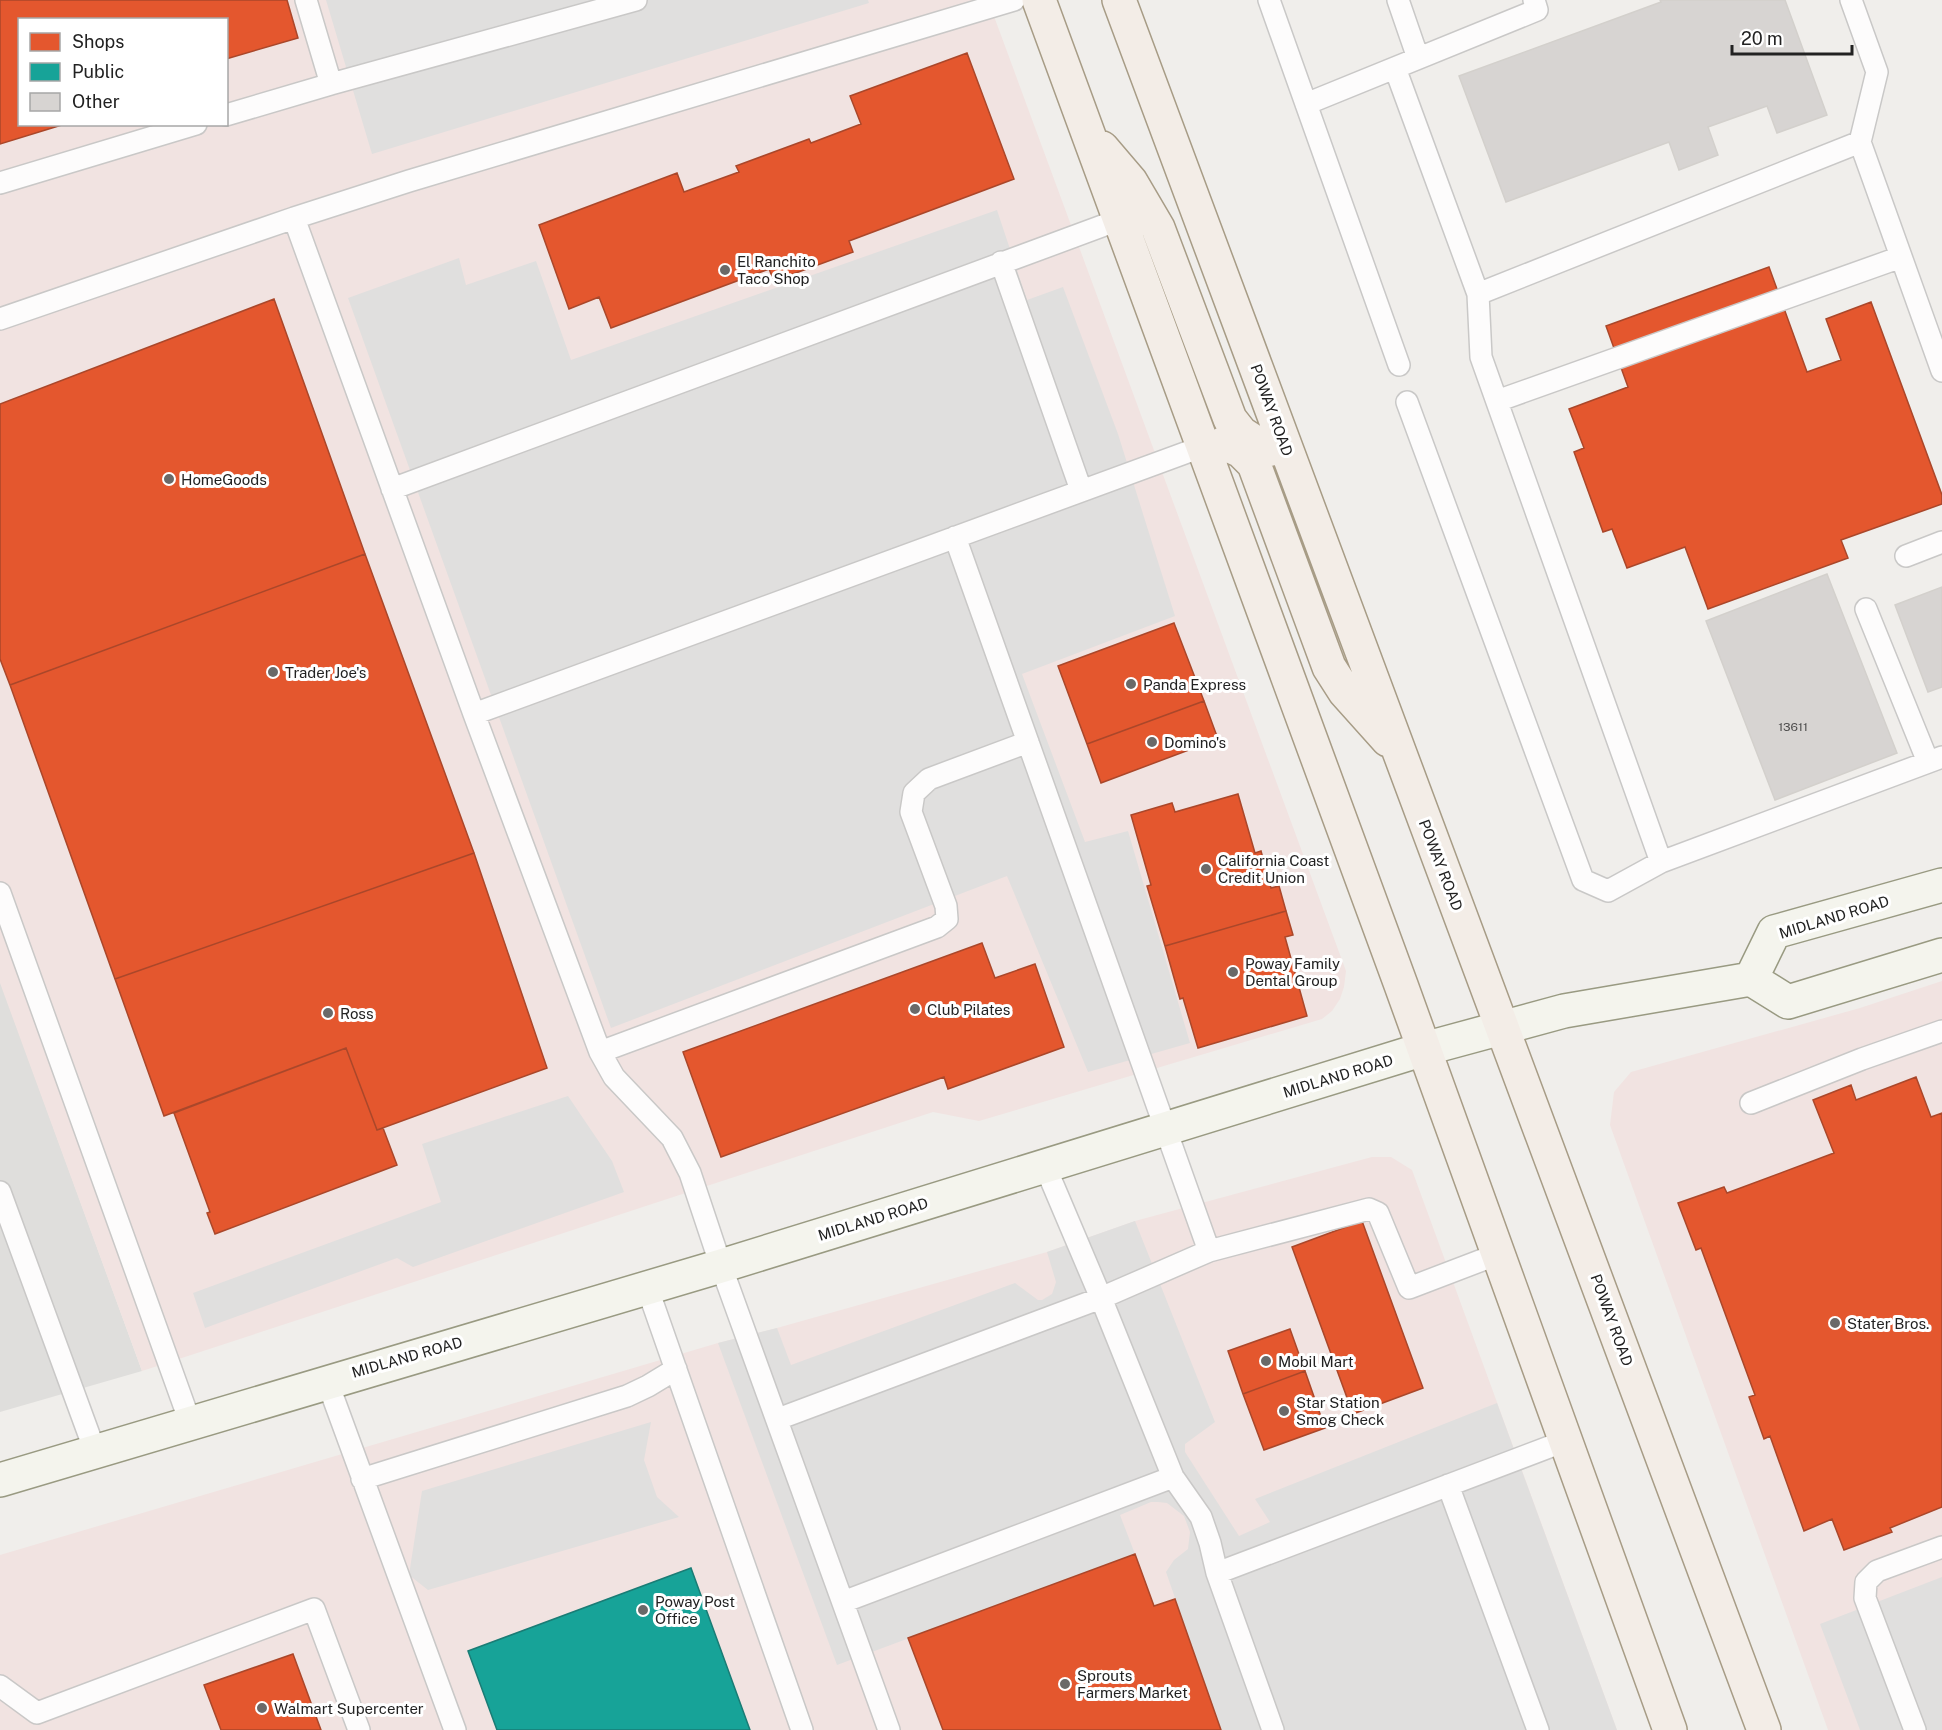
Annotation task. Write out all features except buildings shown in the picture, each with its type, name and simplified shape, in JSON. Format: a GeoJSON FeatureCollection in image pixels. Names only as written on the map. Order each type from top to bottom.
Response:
{"type":"FeatureCollection","features":[{"type":"Feature","properties":{"kind":"main road"},"geometry":{"type":"LineString","coordinates":[[1039,0],[1424,1049],[1670,1730]]}},
{"type":"Feature","properties":{"kind":"main road","name":"POWAY ROAD"},"geometry":{"type":"LineString","coordinates":[[1119,0],[1764,1730]]}},
{"type":"Feature","properties":{"kind":"main road"},"geometry":{"type":"LineString","coordinates":[[1089,133],[1131,182],[1158,228],[1230,419],[1241,433],[1268,450],[1285,445]]}},
{"type":"Feature","properties":{"kind":"main road"},"geometry":{"type":"LineString","coordinates":[[1204,446],[1206,442],[1223,442],[1241,451],[1254,464],[1329,667],[1345,692],[1399,752]]}},
{"type":"Feature","properties":{"kind":"main road","name":"MIDLAND ROAD"},"geometry":{"type":"LineString","coordinates":[[0,1480],[327,1381],[721,1266],[1424,1049],[1564,1011],[1751,979],[1774,932],[1942,885]]}},
{"type":"Feature","properties":{"kind":"main road"},"geometry":{"type":"LineString","coordinates":[[1751,979],[1788,1002],[1942,955]]}},
{"type":"Feature","properties":{"kind":"lane"},"geometry":{"type":"LineString","coordinates":[[306,0],[331,84]]}},
{"type":"Feature","properties":{"kind":"lane"},"geometry":{"type":"LineString","coordinates":[[228,114],[636,0]]}},
{"type":"Feature","properties":{"kind":"lane"},"geometry":{"type":"LineString","coordinates":[[0,319],[409,181],[1014,0]]}},
{"type":"Feature","properties":{"kind":"lane"},"geometry":{"type":"LineString","coordinates":[[1269,0],[1399,365]]}},
{"type":"Feature","properties":{"kind":"lane"},"geometry":{"type":"LineString","coordinates":[[1398,0],[1418,58]]}},
{"type":"Feature","properties":{"kind":"lane"},"geometry":{"type":"LineString","coordinates":[[1306,104],[1537,10],[1534,0]]}},
{"type":"Feature","properties":{"kind":"lane"},"geometry":{"type":"LineString","coordinates":[[1851,0],[1877,72],[1860,142],[1942,371]]}},
{"type":"Feature","properties":{"kind":"lane"},"geometry":{"type":"LineString","coordinates":[[1395,68],[1478,294],[1481,357],[1661,862]]}},
{"type":"Feature","properties":{"kind":"lane"},"geometry":{"type":"LineString","coordinates":[[0,183],[189,126]]}},
{"type":"Feature","properties":{"kind":"lane"},"geometry":{"type":"LineString","coordinates":[[1478,294],[1860,142]]}},
{"type":"Feature","properties":{"kind":"lane"},"geometry":{"type":"LineString","coordinates":[[294,218],[474,714],[600,1052],[614,1077],[672,1138],[690,1173],[721,1266],[889,1730]]}},
{"type":"Feature","properties":{"kind":"lane"},"geometry":{"type":"LineString","coordinates":[[392,489],[1121,219]]}},
{"type":"Feature","properties":{"kind":"lane"},"geometry":{"type":"LineString","coordinates":[[1497,401],[1901,257]]}},
{"type":"Feature","properties":{"kind":"lane"},"geometry":{"type":"LineString","coordinates":[[1001,262],[1081,490]]}},
{"type":"Feature","properties":{"kind":"lane"},"geometry":{"type":"LineString","coordinates":[[1407,402],[1583,880],[1608,891],[1661,862],[1935,759],[1866,609]]}},
{"type":"Feature","properties":{"kind":"lane"},"geometry":{"type":"LineString","coordinates":[[474,714],[1204,446]]}},
{"type":"Feature","properties":{"kind":"lane"},"geometry":{"type":"LineString","coordinates":[[955,537],[1209,1251]]}},
{"type":"Feature","properties":{"kind":"lane"},"geometry":{"type":"LineString","coordinates":[[1906,556],[1942,542]]}},
{"type":"Feature","properties":{"kind":"lane"},"geometry":{"type":"LineString","coordinates":[[600,1052],[937,927],[947,919],[946,906],[911,812],[914,793],[929,778],[1028,742]]}},
{"type":"Feature","properties":{"kind":"lane"},"geometry":{"type":"LineString","coordinates":[[0,892],[190,1422]]}},
{"type":"Feature","properties":{"kind":"lane"},"geometry":{"type":"LineString","coordinates":[[1751,1103],[1862,1059],[1942,1032]]}},
{"type":"Feature","properties":{"kind":"lane"},"geometry":{"type":"LineString","coordinates":[[1045,1166],[1173,1478],[1201,1517],[1217,1573],[1273,1730]]}},
{"type":"Feature","properties":{"kind":"lane"},"geometry":{"type":"LineString","coordinates":[[0,1192],[94,1451]]}},
{"type":"Feature","properties":{"kind":"lane"},"geometry":{"type":"LineString","coordinates":[[778,1419],[1101,1298],[1209,1251],[1369,1209],[1378,1213],[1409,1288],[1497,1254]]}},
{"type":"Feature","properties":{"kind":"lane"},"geometry":{"type":"LineString","coordinates":[[647,1287],[802,1730]]}},
{"type":"Feature","properties":{"kind":"lane"},"geometry":{"type":"LineString","coordinates":[[362,1479],[627,1396],[676,1369]]}},
{"type":"Feature","properties":{"kind":"lane"},"geometry":{"type":"LineString","coordinates":[[327,1381],[455,1730]]}},
{"type":"Feature","properties":{"kind":"lane"},"geometry":{"type":"LineString","coordinates":[[1217,1573],[1564,1441]]}},
{"type":"Feature","properties":{"kind":"lane"},"geometry":{"type":"LineString","coordinates":[[843,1602],[1173,1478]]}},
{"type":"Feature","properties":{"kind":"lane"},"geometry":{"type":"LineString","coordinates":[[1448,1485],[1538,1730]]}},
{"type":"Feature","properties":{"kind":"lane"},"geometry":{"type":"LineString","coordinates":[[1915,1730],[1865,1598],[1866,1582],[1876,1571],[1942,1547]]}},
{"type":"Feature","properties":{"kind":"lane"},"geometry":{"type":"LineString","coordinates":[[0,1686],[37,1713],[314,1609],[359,1730]]}},
{"type":"Feature","properties":{"kind":"shaded area"},"geometry":{"type":"Polygon","coordinates":[[[0,0],[988,0],[1346,971],[1340,999],[1332,1011],[1322,1019],[979,1121],[933,1112],[142,1371],[0,983],[0,0]]]}},
{"type":"Feature","properties":{"kind":"shaded area"},"geometry":{"type":"Polygon","coordinates":[[[326,0],[868,0],[869,3],[372,154],[326,0]]]}},
{"type":"Feature","properties":{"kind":"shaded area"},"geometry":{"type":"Polygon","coordinates":[[[997,210],[1027,300],[1063,287],[1118,434],[1175,616],[1022,674],[1085,842],[1128,831],[1190,1043],[1088,1072],[1007,876],[611,1028],[348,298],[459,258],[466,285],[536,261],[571,360],[997,210]]]}},
{"type":"Feature","properties":{"kind":"shaded area"},"geometry":{"type":"Polygon","coordinates":[[[0,981],[142,1371],[0,1412],[0,981]]]}},
{"type":"Feature","properties":{"kind":"shaded area"},"geometry":{"type":"Polygon","coordinates":[[[1942,981],[1942,1730],[1828,1730],[1610,1125],[1614,1092],[1631,1072],[1860,1008],[1942,981]]]}},
{"type":"Feature","properties":{"kind":"shaded area"},"geometry":{"type":"Polygon","coordinates":[[[568,1096],[612,1161],[624,1192],[413,1267],[397,1258],[205,1328],[193,1293],[441,1202],[422,1144],[568,1096]]]}},
{"type":"Feature","properties":{"kind":"shaded area"},"geometry":{"type":"Polygon","coordinates":[[[1372,1157],[1391,1157],[1412,1170],[1617,1730],[0,1730],[0,1555],[718,1343],[1047,1252],[1135,1221],[1372,1157]]]}},
{"type":"Feature","properties":{"kind":"shaded area"},"geometry":{"type":"Polygon","coordinates":[[[1135,1221],[1215,1422],[1185,1444],[1185,1452],[1239,1536],[1270,1522],[1255,1499],[1497,1403],[1617,1730],[1221,1730],[1166,1572],[1174,1560],[1188,1549],[1190,1532],[1184,1516],[1167,1503],[1158,1502],[1151,1502],[1120,1515],[1135,1554],[837,1665],[718,1343],[777,1328],[791,1365],[1015,1283],[1038,1300],[1042,1300],[1052,1294],[1056,1282],[1047,1252],[1135,1221]]]}},
{"type":"Feature","properties":{"kind":"shaded area"},"geometry":{"type":"Polygon","coordinates":[[[651,1422],[644,1460],[657,1497],[679,1517],[428,1590],[409,1575],[422,1491],[651,1422]]]}},
{"type":"Feature","properties":{"kind":"shaded area"},"geometry":{"type":"Polygon","coordinates":[[[1942,1577],[1942,1730],[1860,1730],[1820,1624],[1942,1577]]]}},
{"type":"Feature","properties":{"kind":"place","name":"El Ranchito Taco Shop"},"geometry":{"type":"Point","coordinates":[725,270]}},
{"type":"Feature","properties":{"kind":"place","name":"HomeGoods"},"geometry":{"type":"Point","coordinates":[169,479]}},
{"type":"Feature","properties":{"kind":"place","name":"Trader Joe's"},"geometry":{"type":"Point","coordinates":[273,672]}},
{"type":"Feature","properties":{"kind":"place","name":"Panda Express"},"geometry":{"type":"Point","coordinates":[1131,684]}},
{"type":"Feature","properties":{"kind":"place","name":"Domino's"},"geometry":{"type":"Point","coordinates":[1152,742]}},
{"type":"Feature","properties":{"kind":"place","name":"California Coast Credit Union"},"geometry":{"type":"Point","coordinates":[1206,869]}},
{"type":"Feature","properties":{"kind":"place","name":"Poway Family Dental Group"},"geometry":{"type":"Point","coordinates":[1233,972]}},
{"type":"Feature","properties":{"kind":"place","name":"Club Pilates"},"geometry":{"type":"Point","coordinates":[915,1009]}},
{"type":"Feature","properties":{"kind":"place","name":"Ross"},"geometry":{"type":"Point","coordinates":[328,1013]}},
{"type":"Feature","properties":{"kind":"place","name":"Stater Bros."},"geometry":{"type":"Point","coordinates":[1835,1323]}},
{"type":"Feature","properties":{"kind":"place","name":"Mobil Mart"},"geometry":{"type":"Point","coordinates":[1266,1361]}},
{"type":"Feature","properties":{"kind":"place","name":"Star Station Smog Check"},"geometry":{"type":"Point","coordinates":[1284,1411]}},
{"type":"Feature","properties":{"kind":"place","name":"Poway Post Office"},"geometry":{"type":"Point","coordinates":[643,1610]}},
{"type":"Feature","properties":{"kind":"place","name":"Sprouts Farmers Market"},"geometry":{"type":"Point","coordinates":[1065,1684]}},
{"type":"Feature","properties":{"kind":"place","name":"Walmart Supercenter"},"geometry":{"type":"Point","coordinates":[262,1708]}}]}
